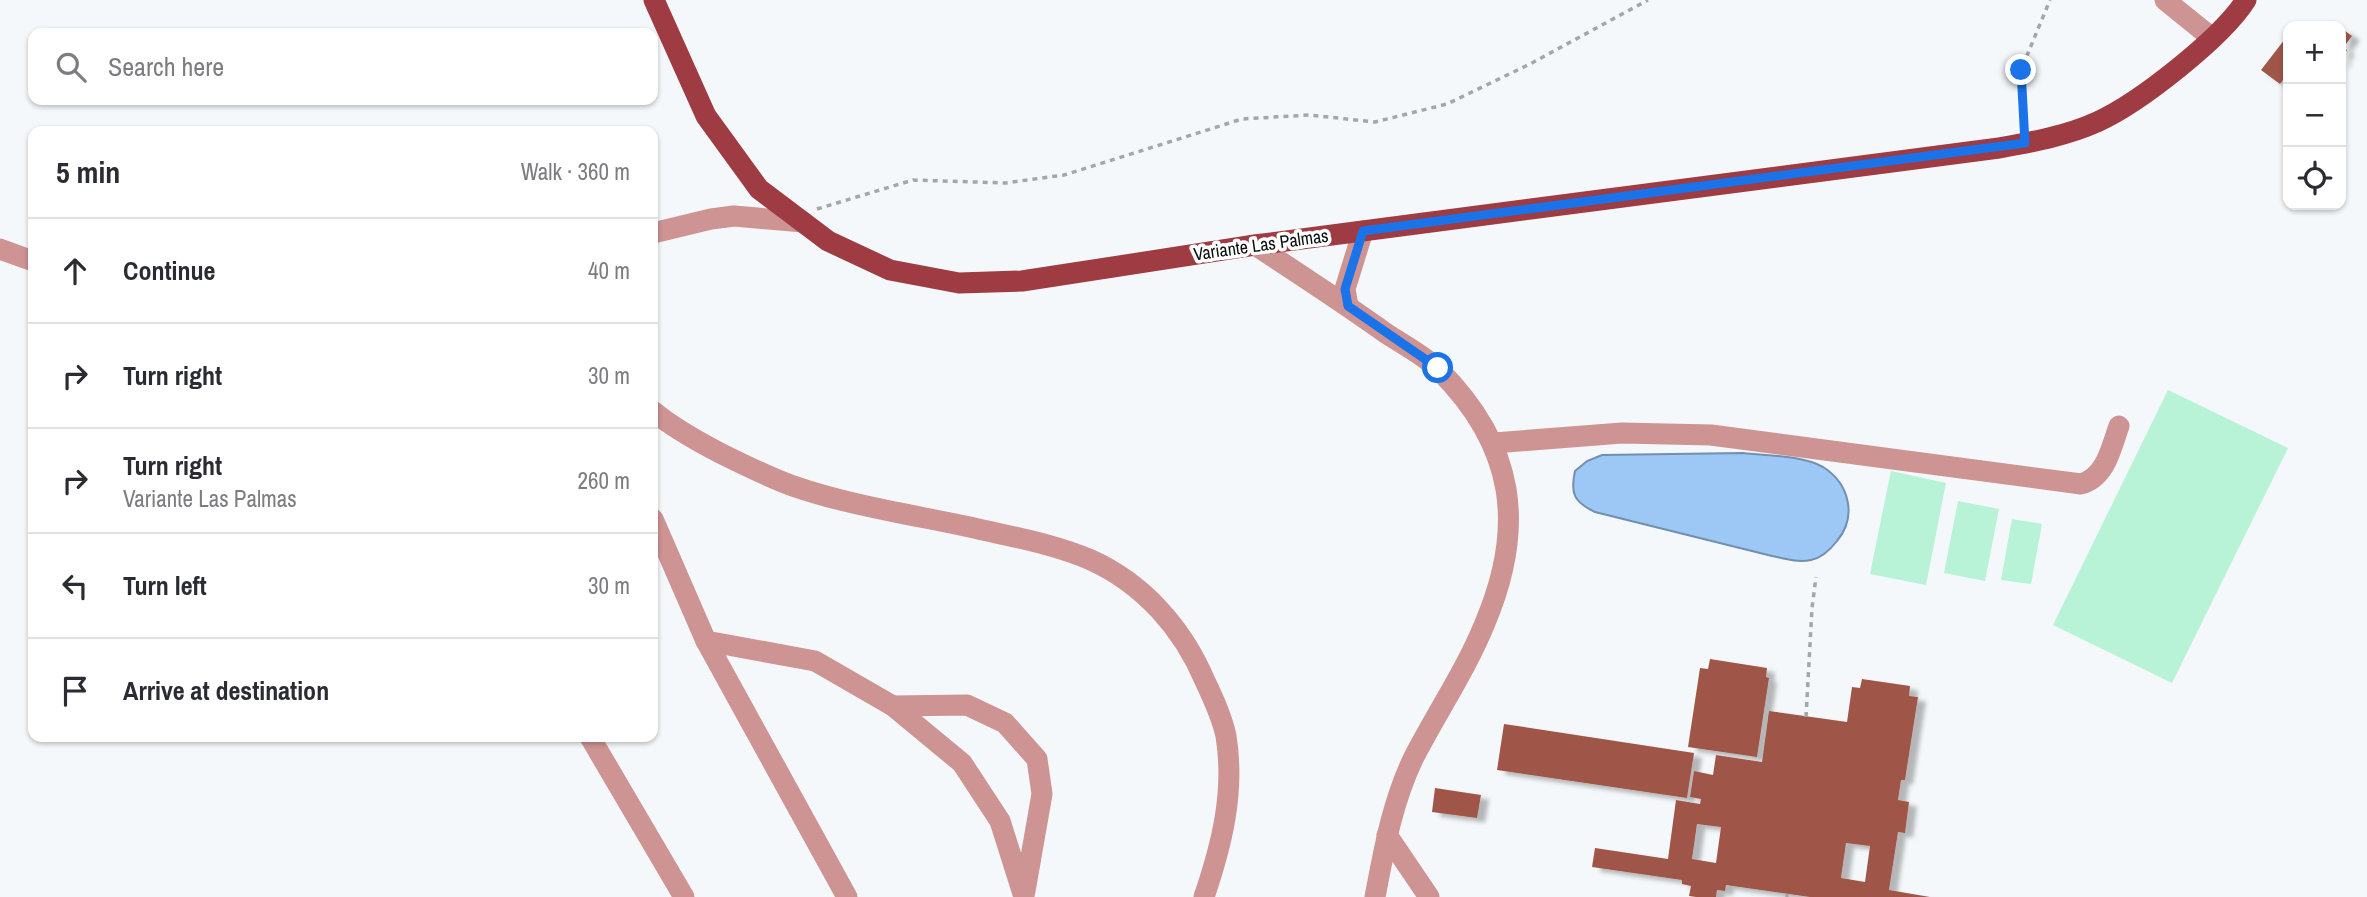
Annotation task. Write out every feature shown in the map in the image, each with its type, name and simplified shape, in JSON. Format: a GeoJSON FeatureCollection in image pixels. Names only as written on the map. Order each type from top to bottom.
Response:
{"type":"FeatureCollection","features":[{"type":"Feature","properties":{"kind":"main road","name":"Variante Las Palmas"},"geometry":{"type":"LineString","coordinates":[[654,0],[706,116],[759,189],[828,241],[890,270],[959,284],[1022,281],[1255,244],[2057,137],[2098,121],[2137,99],[2218,32],[2246,0]]}},
{"type":"Feature","properties":{"kind":"street"},"geometry":{"type":"LineString","coordinates":[[2165,0],[2218,32]]}},
{"type":"Feature","properties":{"kind":"street"},"geometry":{"type":"LineString","coordinates":[[2186,0],[2218,32]]}},
{"type":"Feature","properties":{"kind":"street"},"geometry":{"type":"LineString","coordinates":[[734,215],[759,189]]}},
{"type":"Feature","properties":{"kind":"street"},"geometry":{"type":"LineString","coordinates":[[658,232],[734,215],[799,219]]}},
{"type":"Feature","properties":{"kind":"street"},"geometry":{"type":"LineString","coordinates":[[1348,306],[1345,289],[1363,231]]}},
{"type":"Feature","properties":{"kind":"street"},"geometry":{"type":"LineString","coordinates":[[1255,244],[1438,368],[1466,400],[1494,443],[1506,487],[1510,532],[1500,583],[1485,625],[1413,761],[1394,806],[1375,897]]}},
{"type":"Feature","properties":{"kind":"street"},"geometry":{"type":"LineString","coordinates":[[0,249],[28,259]]}},
{"type":"Feature","properties":{"kind":"street"},"geometry":{"type":"LineString","coordinates":[[658,422],[792,486],[838,499],[1045,544],[1093,561],[1129,584],[1162,611],[1197,662],[1226,734],[1228,806],[1221,847],[1204,897]]}},
{"type":"Feature","properties":{"kind":"street"},"geometry":{"type":"LineString","coordinates":[[1494,443],[1622,433],[1711,435],[2081,484],[2092,481],[2099,474],[2119,426]]}},
{"type":"Feature","properties":{"kind":"street"},"geometry":{"type":"LineString","coordinates":[[658,531],[706,641],[847,897]]}},
{"type":"Feature","properties":{"kind":"street"},"geometry":{"type":"LineString","coordinates":[[706,641],[815,661],[892,706],[962,763],[1000,821],[1024,897]]}},
{"type":"Feature","properties":{"kind":"street"},"geometry":{"type":"LineString","coordinates":[[892,706],[967,705],[1005,723],[1037,759],[1042,794],[1024,897]]}},
{"type":"Feature","properties":{"kind":"street"},"geometry":{"type":"LineString","coordinates":[[593,742],[684,897]]}},
{"type":"Feature","properties":{"kind":"street"},"geometry":{"type":"LineString","coordinates":[[1387,835],[1429,897]]}},
{"type":"Feature","properties":{"kind":"path"},"geometry":{"type":"LineString","coordinates":[[799,219],[913,180],[1005,183],[1064,175],[1242,119],[1309,115],[1375,122],[1447,104],[1530,64],[1648,0]]}},
{"type":"Feature","properties":{"kind":"path"},"geometry":{"type":"LineString","coordinates":[[2025,143],[2021,70],[2050,0]]}},
{"type":"Feature","properties":{"kind":"path"},"geometry":{"type":"LineString","coordinates":[[1807,717],[1816,577]]}},
{"type":"Feature","properties":{"kind":"green space"},"geometry":{"type":"Polygon","coordinates":[[[2168,390],[2288,448],[2172,683],[2053,625],[2168,390]]]}},
{"type":"Feature","properties":{"kind":"green space"},"geometry":{"type":"Polygon","coordinates":[[[1891,471],[1946,483],[1926,585],[1870,574],[1891,471]]]}},
{"type":"Feature","properties":{"kind":"green space"},"geometry":{"type":"Polygon","coordinates":[[[1958,501],[1999,509],[1985,581],[1944,573],[1958,501]]]}},
{"type":"Feature","properties":{"kind":"green space"},"geometry":{"type":"Polygon","coordinates":[[[2012,519],[2042,524],[2031,584],[2001,580],[2012,519]]]}},
{"type":"Feature","properties":{"kind":"water"},"geometry":{"type":"Polygon","coordinates":[[[1743,453],[1795,458],[1814,463],[1823,467],[1839,482],[1848,501],[1847,522],[1837,541],[1826,553],[1805,561],[1790,560],[1595,512],[1582,505],[1575,496],[1575,471],[1587,461],[1602,455],[1743,453]]]}},
{"type":"Feature","properties":{"kind":"building"},"geometry":{"type":"Polygon","coordinates":[[[2346,32],[2352,36],[2346,44],[2346,32]]]}},
{"type":"Feature","properties":{"kind":"building"},"geometry":{"type":"Polygon","coordinates":[[[2283,41],[2283,80],[2280,84],[2261,70],[2283,41]]]}},
{"type":"Feature","properties":{"kind":"building"},"geometry":{"type":"Polygon","coordinates":[[[1710,659],[1767,668],[1766,677],[1769,678],[1757,757],[1688,747],[1700,668],[1708,669],[1710,659]]]}},
{"type":"Feature","properties":{"kind":"building"},"geometry":{"type":"Polygon","coordinates":[[[1862,679],[1910,686],[1909,696],[1918,697],[1905,780],[1901,780],[1898,800],[1909,802],[1905,833],[1898,832],[1889,890],[1930,897],[1810,897],[1726,885],[1725,891],[1717,890],[1716,897],[1696,897],[1689,896],[1691,886],[1682,884],[1682,880],[1592,867],[1595,848],[1668,859],[1676,800],[1700,804],[1701,799],[1690,797],[1694,771],[1713,775],[1716,755],[1762,762],[1769,711],[1847,722],[1852,687],[1860,688],[1862,679]],[[1697,824],[1692,859],[1716,863],[1721,827],[1697,824]],[[1846,843],[1841,878],[1865,882],[1870,846],[1846,843]]]}},
{"type":"Feature","properties":{"kind":"building"},"geometry":{"type":"Polygon","coordinates":[[[1504,724],[1694,753],[1687,798],[1497,770],[1504,724]]]}},
{"type":"Feature","properties":{"kind":"building"},"geometry":{"type":"Polygon","coordinates":[[[1435,788],[1481,795],[1477,818],[1432,812],[1435,788]]]}},
{"type":"Feature","properties":{"kind":"route"},"geometry":{"type":"LineString","coordinates":[[1438,368],[1348,306],[1345,289],[1363,231],[2025,143],[2021,70]]}}]}
